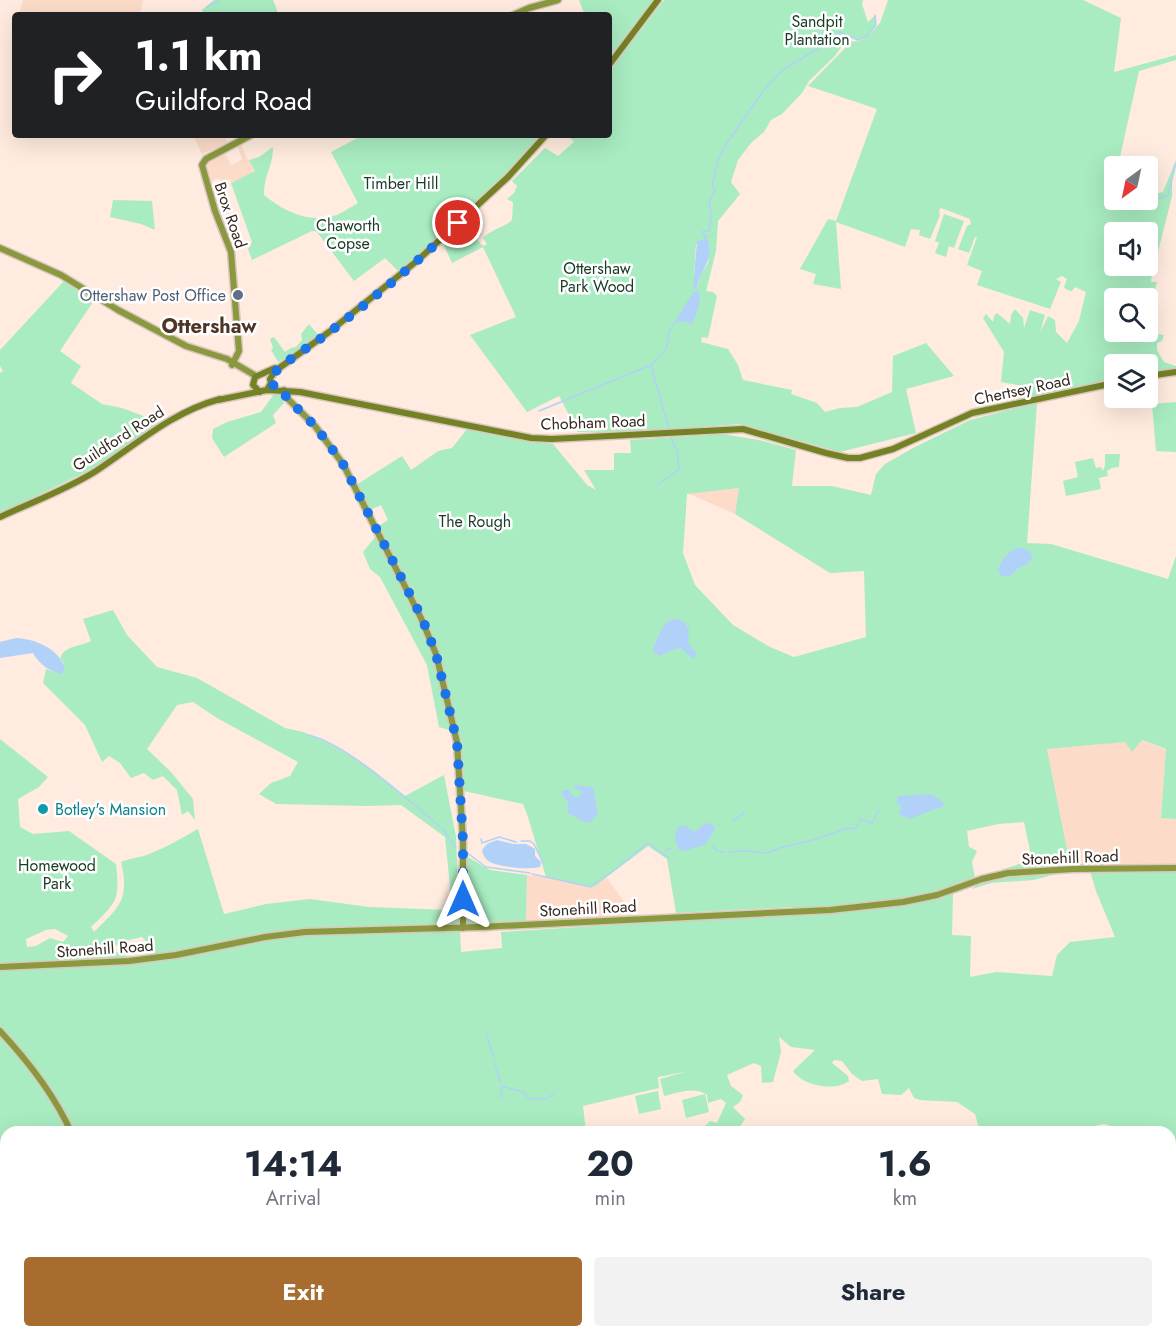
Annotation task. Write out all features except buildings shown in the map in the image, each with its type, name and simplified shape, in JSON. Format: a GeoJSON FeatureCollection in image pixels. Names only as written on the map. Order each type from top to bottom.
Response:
{"type":"FeatureCollection","features":[{"type":"Feature","properties":{"kind":"main road"},"geometry":{"type":"LineString","coordinates":[[612,60],[658,0]]}},
{"type":"Feature","properties":{"kind":"main road","name":"Guildford Road"},"geometry":{"type":"LineString","coordinates":[[218,400],[260,392],[269,384],[274,371],[301,353],[418,261],[508,177],[543,138]]}},
{"type":"Feature","properties":{"kind":"main road","name":"Guildford Road"},"geometry":{"type":"LineString","coordinates":[[0,517],[95,472],[175,417],[197,406],[244,393],[256,379],[301,353]]}},
{"type":"Feature","properties":{"kind":"main road"},"geometry":{"type":"LineString","coordinates":[[1158,375],[1176,372]]}},
{"type":"Feature","properties":{"kind":"main road"},"geometry":{"type":"LineString","coordinates":[[256,379],[269,384]]}},
{"type":"Feature","properties":{"kind":"main road"},"geometry":{"type":"LineString","coordinates":[[256,379],[260,392]]}},
{"type":"Feature","properties":{"kind":"main road","name":"Chobham Road"},"geometry":{"type":"LineString","coordinates":[[269,384],[283,390],[531,438],[552,439],[743,429],[848,458],[871,456]]}},
{"type":"Feature","properties":{"kind":"main road","name":"Chertsey Road"},"geometry":{"type":"LineString","coordinates":[[871,456],[893,449],[972,413],[1104,385]]}},
{"type":"Feature","properties":{"kind":"street"},"geometry":{"type":"LineString","coordinates":[[520,12],[536,5],[558,0]]}},
{"type":"Feature","properties":{"kind":"street","name":"Brox Road"},"geometry":{"type":"LineString","coordinates":[[233,364],[239,351],[231,252],[213,204],[202,165],[206,159],[245,138]]}},
{"type":"Feature","properties":{"kind":"street"},"geometry":{"type":"LineString","coordinates":[[0,248],[61,275],[125,314],[186,346],[219,357],[256,379]]}},
{"type":"Feature","properties":{"kind":"street"},"geometry":{"type":"LineString","coordinates":[[283,390],[286,397],[315,426],[343,464],[422,618],[436,654],[457,742],[463,841],[463,928]]}},
{"type":"Feature","properties":{"kind":"street","name":"Stonehill Road"},"geometry":{"type":"LineString","coordinates":[[0,967],[129,961],[305,932],[463,928],[830,910],[937,896],[982,879],[1008,873],[1073,869],[1176,868]]}},
{"type":"Feature","properties":{"kind":"street"},"geometry":{"type":"LineString","coordinates":[[0,1030],[33,1068],[68,1126]]}},
{"type":"Feature","properties":{"kind":"shaded area"},"geometry":{"type":"Polygon","coordinates":[[[23,0],[143,0],[141,12],[20,12],[23,0]]]}},
{"type":"Feature","properties":{"kind":"shaded area"},"geometry":{"type":"Polygon","coordinates":[[[194,138],[226,138],[228,143],[202,154],[194,138]]]}},
{"type":"Feature","properties":{"kind":"shaded area"},"geometry":{"type":"Polygon","coordinates":[[[241,144],[255,171],[231,183],[230,179],[221,182],[219,178],[209,182],[205,169],[206,164],[225,153],[231,165],[234,164],[242,159],[238,147],[241,144]]]}},
{"type":"Feature","properties":{"kind":"shaded area"},"geometry":{"type":"Polygon","coordinates":[[[740,488],[735,514],[687,493],[740,488]]]}},
{"type":"Feature","properties":{"kind":"shaded area"},"geometry":{"type":"Polygon","coordinates":[[[1142,740],[1166,750],[1161,818],[1176,819],[1176,866],[1070,864],[1047,749],[1142,740]]]}},
{"type":"Feature","properties":{"kind":"shaded area"},"geometry":{"type":"Polygon","coordinates":[[[527,875],[591,887],[606,877],[635,916],[526,921],[527,875]]]}},
{"type":"Feature","properties":{"kind":"green space"},"geometry":{"type":"Polygon","coordinates":[[[214,0],[273,0],[278,12],[203,12],[202,10],[214,0]]]}},
{"type":"Feature","properties":{"kind":"green space"},"geometry":{"type":"Polygon","coordinates":[[[579,0],[654,0],[612,57],[612,12],[584,12],[579,0]]]}},
{"type":"Feature","properties":{"kind":"green space"},"geometry":{"type":"Polygon","coordinates":[[[664,0],[863,0],[862,4],[868,22],[875,15],[876,25],[869,35],[880,23],[888,0],[1083,0],[1121,18],[1114,72],[1176,55],[1176,60],[1139,71],[1120,156],[1104,156],[1104,210],[1158,210],[1158,193],[1163,192],[1176,160],[1172,196],[1158,252],[1158,222],[1104,222],[1104,276],[1152,276],[1151,282],[1157,282],[1155,288],[1104,288],[1104,342],[1158,342],[1158,334],[1164,335],[1162,341],[1157,343],[1157,350],[1164,362],[1176,366],[1176,371],[1158,372],[1158,354],[1104,354],[1104,382],[1020,399],[1023,386],[1001,382],[1004,352],[983,318],[986,314],[993,322],[997,313],[1010,324],[1011,315],[1015,309],[1023,318],[1024,328],[1030,310],[1045,315],[1040,333],[1048,316],[1055,320],[1056,332],[1067,343],[1079,321],[1086,292],[1075,287],[1072,291],[1067,290],[1064,287],[1067,279],[1062,276],[1056,279],[1061,282],[1050,309],[977,285],[982,271],[967,265],[977,237],[969,253],[958,249],[967,226],[971,224],[970,219],[941,208],[930,239],[919,235],[920,230],[911,229],[905,247],[836,222],[841,289],[813,284],[816,274],[800,269],[828,219],[836,221],[877,109],[808,86],[851,42],[861,40],[865,38],[858,40],[849,36],[835,56],[809,81],[802,93],[782,114],[771,120],[764,132],[751,143],[738,160],[731,182],[740,194],[718,221],[716,251],[706,291],[713,292],[717,296],[708,338],[702,337],[701,342],[728,349],[738,365],[743,380],[792,390],[791,394],[817,403],[825,412],[857,407],[892,392],[893,356],[926,343],[954,376],[906,389],[916,433],[840,452],[739,424],[652,431],[578,432],[559,396],[527,412],[470,335],[516,317],[483,247],[452,263],[443,243],[467,219],[464,226],[483,246],[487,244],[483,238],[512,220],[513,202],[507,199],[514,193],[517,186],[512,181],[545,148],[558,156],[574,142],[570,138],[612,138],[612,68],[664,0]],[[696,244],[694,278],[697,289],[700,276],[708,263],[710,245],[696,244]]]}},
{"type":"Feature","properties":{"kind":"green space","name":"Timber Hill"},"geometry":{"type":"Polygon","coordinates":[[[357,138],[540,138],[513,170],[467,211],[453,198],[442,210],[455,223],[399,272],[385,258],[354,281],[317,232],[312,231],[252,260],[248,249],[252,242],[231,183],[255,171],[249,160],[259,157],[273,147],[264,195],[288,211],[305,217],[333,216],[358,203],[331,152],[357,138]]]}},
{"type":"Feature","properties":{"kind":"green space"},"geometry":{"type":"Polygon","coordinates":[[[113,200],[152,201],[155,230],[141,224],[110,217],[113,200]]]}},
{"type":"Feature","properties":{"kind":"green space"},"geometry":{"type":"Polygon","coordinates":[[[944,214],[964,221],[954,248],[949,246],[946,257],[935,253],[939,243],[935,241],[944,214]]]}},
{"type":"Feature","properties":{"kind":"green space"},"geometry":{"type":"Polygon","coordinates":[[[64,281],[95,299],[60,351],[81,366],[71,383],[102,404],[122,408],[159,422],[94,468],[0,514],[0,373],[3,371],[0,366],[0,350],[64,281]]]}},
{"type":"Feature","properties":{"kind":"green space"},"geometry":{"type":"Polygon","coordinates":[[[309,324],[320,337],[278,362],[271,350],[273,348],[270,339],[274,337],[285,352],[296,347],[302,340],[301,334],[309,324]]]}},
{"type":"Feature","properties":{"kind":"green space"},"geometry":{"type":"Polygon","coordinates":[[[279,392],[284,403],[273,415],[276,423],[224,457],[212,438],[213,429],[227,422],[261,412],[274,394],[279,392]]]}},
{"type":"Feature","properties":{"kind":"green space"},"geometry":{"type":"Polygon","coordinates":[[[1176,402],[1176,452],[1156,451],[1152,408],[1158,408],[1158,404],[1176,402]]]}},
{"type":"Feature","properties":{"kind":"green space"},"geometry":{"type":"Polygon","coordinates":[[[1037,403],[1027,543],[1051,544],[1168,579],[1176,556],[1176,819],[1161,818],[1166,749],[1142,740],[1132,752],[1125,742],[1047,749],[1070,864],[1176,867],[1176,1126],[1110,1126],[1104,1124],[1094,1126],[978,1126],[975,1114],[957,1102],[920,1100],[914,1098],[909,1088],[901,1095],[882,1094],[878,1079],[862,1081],[852,1074],[842,1061],[834,1060],[832,1063],[848,1076],[849,1081],[828,1087],[811,1084],[793,1071],[815,1050],[791,1047],[779,1037],[781,1052],[773,1082],[762,1083],[761,1066],[754,1063],[727,1075],[731,1086],[743,1095],[740,1102],[733,1107],[745,1119],[740,1126],[705,1126],[710,1121],[717,1123],[726,1103],[721,1099],[708,1103],[707,1095],[697,1091],[664,1096],[660,1079],[684,1072],[658,1077],[659,1088],[583,1106],[585,1126],[0,1126],[0,739],[48,777],[39,787],[18,799],[20,827],[33,834],[69,831],[116,864],[117,893],[115,900],[91,927],[94,932],[120,902],[124,885],[121,862],[156,851],[198,829],[224,914],[266,904],[310,899],[369,907],[448,910],[451,896],[445,837],[401,805],[276,804],[259,794],[271,783],[290,776],[298,762],[217,718],[193,702],[177,705],[147,749],[171,772],[193,799],[195,820],[188,811],[182,815],[177,790],[163,776],[153,780],[144,773],[131,778],[120,763],[109,756],[102,762],[85,725],[43,683],[46,669],[57,673],[64,664],[60,658],[66,651],[91,641],[83,619],[113,610],[127,635],[157,667],[197,678],[285,728],[303,732],[328,743],[358,760],[405,796],[444,775],[456,837],[461,952],[502,948],[501,932],[723,918],[795,916],[792,907],[676,913],[667,859],[648,846],[595,886],[546,877],[523,804],[464,791],[460,744],[438,655],[377,527],[388,520],[381,505],[368,511],[356,485],[402,456],[411,470],[438,451],[452,448],[468,428],[553,444],[587,485],[596,490],[584,470],[614,470],[614,453],[631,453],[630,440],[723,434],[759,440],[796,450],[792,486],[832,486],[871,495],[876,474],[885,464],[970,420],[1037,403]],[[739,488],[687,494],[683,553],[695,585],[733,625],[770,647],[794,657],[866,637],[864,571],[830,573],[735,514],[739,488]],[[1024,822],[998,824],[967,831],[969,847],[977,851],[972,862],[975,878],[967,889],[953,894],[952,935],[971,936],[970,977],[996,972],[1052,976],[1057,955],[1070,942],[1115,937],[1090,871],[1064,872],[1034,880],[991,883],[972,889],[991,873],[1032,860],[1024,822]],[[55,929],[46,930],[26,939],[27,947],[36,946],[50,938],[63,942],[68,936],[55,929]],[[142,937],[124,941],[110,949],[126,956],[146,956],[149,944],[142,937]]]}},
{"type":"Feature","properties":{"kind":"green space"},"geometry":{"type":"Polygon","coordinates":[[[1105,454],[1120,454],[1119,467],[1107,471],[1108,476],[1099,478],[1101,489],[1066,496],[1063,481],[1078,477],[1075,462],[1093,458],[1096,468],[1101,467],[1103,471],[1105,454]]]}},
{"type":"Feature","properties":{"kind":"green space"},"geometry":{"type":"Polygon","coordinates":[[[376,536],[420,622],[437,667],[452,731],[439,727],[427,665],[380,577],[370,569],[363,552],[376,536]]]}},
{"type":"Feature","properties":{"kind":"green space"},"geometry":{"type":"Polygon","coordinates":[[[466,856],[490,870],[527,875],[526,921],[466,924],[466,856]]]}},
{"type":"Feature","properties":{"kind":"green space"},"geometry":{"type":"Polygon","coordinates":[[[658,1091],[661,1109],[639,1114],[635,1096],[658,1091]]]}},
{"type":"Feature","properties":{"kind":"green space"},"geometry":{"type":"Polygon","coordinates":[[[705,1094],[709,1112],[686,1118],[682,1100],[705,1094]]]}},
{"type":"Feature","properties":{"kind":"water"},"geometry":{"type":"Polygon","coordinates":[[[705,239],[709,242],[709,256],[697,289],[693,289],[697,241],[705,239]]]}},
{"type":"Feature","properties":{"kind":"water"},"geometry":{"type":"Polygon","coordinates":[[[694,291],[699,292],[700,300],[692,324],[683,321],[674,323],[694,291]]]}},
{"type":"Feature","properties":{"kind":"water"},"geometry":{"type":"Polygon","coordinates":[[[1016,548],[1027,550],[1031,553],[1032,559],[1009,577],[1002,576],[998,572],[1000,564],[1016,548]]]}},
{"type":"Feature","properties":{"kind":"water"},"geometry":{"type":"Polygon","coordinates":[[[677,619],[684,622],[689,629],[688,643],[696,652],[695,658],[681,648],[660,656],[653,652],[666,623],[677,619]]]}},
{"type":"Feature","properties":{"kind":"water"},"geometry":{"type":"Polygon","coordinates":[[[16,638],[31,640],[51,650],[62,661],[65,668],[63,674],[45,667],[33,653],[0,658],[0,642],[16,638]]]}},
{"type":"Feature","properties":{"kind":"water"},"geometry":{"type":"Polygon","coordinates":[[[577,785],[593,787],[598,814],[591,822],[584,822],[568,813],[568,802],[561,793],[563,790],[569,790],[574,797],[579,798],[582,791],[573,788],[577,785]]]}},
{"type":"Feature","properties":{"kind":"water"},"geometry":{"type":"Polygon","coordinates":[[[930,794],[942,801],[944,806],[909,819],[899,814],[901,806],[896,801],[899,796],[930,794]]]}},
{"type":"Feature","properties":{"kind":"water"},"geometry":{"type":"Polygon","coordinates":[[[706,823],[712,824],[715,829],[705,845],[683,851],[678,849],[675,838],[678,826],[686,826],[694,832],[706,823]]]}},
{"type":"Feature","properties":{"kind":"water"},"geometry":{"type":"Polygon","coordinates":[[[497,840],[526,844],[535,849],[535,856],[541,862],[540,867],[515,868],[490,862],[482,850],[487,844],[497,840]]]}},
{"type":"Feature","properties":{"kind":"waterway"},"geometry":{"type":"LineString","coordinates":[[207,7],[219,0]]}},
{"type":"Feature","properties":{"kind":"waterway"},"geometry":{"type":"LineString","coordinates":[[705,239],[707,236],[702,235],[703,231],[709,231],[712,215],[709,203],[715,190],[712,186],[718,160],[761,94],[781,71],[840,32],[858,40],[867,36],[876,25],[875,15]]}},
{"type":"Feature","properties":{"kind":"waterway"},"geometry":{"type":"LineString","coordinates":[[1158,199],[1168,195],[1176,163]]}},
{"type":"Feature","properties":{"kind":"waterway"},"geometry":{"type":"LineString","coordinates":[[539,411],[651,365],[666,349],[669,333],[674,323]]}},
{"type":"Feature","properties":{"kind":"waterway"},"geometry":{"type":"LineString","coordinates":[[651,366],[669,429]]}},
{"type":"Feature","properties":{"kind":"waterway"},"geometry":{"type":"LineString","coordinates":[[658,485],[679,469],[677,449],[671,436]]}},
{"type":"Feature","properties":{"kind":"waterway"},"geometry":{"type":"LineString","coordinates":[[308,735],[323,740],[358,760],[439,826]]}},
{"type":"Feature","properties":{"kind":"waterway"},"geometry":{"type":"LineString","coordinates":[[729,852],[768,853],[845,829],[856,828],[861,819],[872,823],[879,810]]}},
{"type":"Feature","properties":{"kind":"waterway"},"geometry":{"type":"LineString","coordinates":[[733,820],[744,813]]}},
{"type":"Feature","properties":{"kind":"waterway"},"geometry":{"type":"LineString","coordinates":[[442,827],[449,838]]}},
{"type":"Feature","properties":{"kind":"waterway"},"geometry":{"type":"LineString","coordinates":[[481,839],[482,843],[499,837],[516,842]]}},
{"type":"Feature","properties":{"kind":"waterway"},"geometry":{"type":"LineString","coordinates":[[451,841],[456,847]]}},
{"type":"Feature","properties":{"kind":"waterway"},"geometry":{"type":"LineString","coordinates":[[521,841],[530,841],[534,844],[543,863]]}},
{"type":"Feature","properties":{"kind":"waterway"},"geometry":{"type":"LineString","coordinates":[[619,866],[648,843],[669,858]]}},
{"type":"Feature","properties":{"kind":"waterway"},"geometry":{"type":"LineString","coordinates":[[712,846],[718,851],[725,852]]}},
{"type":"Feature","properties":{"kind":"waterway"},"geometry":{"type":"LineString","coordinates":[[666,850],[671,848]]}},
{"type":"Feature","properties":{"kind":"waterway"},"geometry":{"type":"LineString","coordinates":[[466,852],[486,867],[530,873]]}},
{"type":"Feature","properties":{"kind":"waterway"},"geometry":{"type":"LineString","coordinates":[[532,874],[591,887],[618,867]]}},
{"type":"Feature","properties":{"kind":"waterway"},"geometry":{"type":"LineString","coordinates":[[486,1034],[487,1039]]}},
{"type":"Feature","properties":{"kind":"waterway"},"geometry":{"type":"LineString","coordinates":[[488,1040],[494,1059]]}},
{"type":"Feature","properties":{"kind":"waterway"},"geometry":{"type":"LineString","coordinates":[[495,1064],[500,1082]]}},
{"type":"Feature","properties":{"kind":"waterway"},"geometry":{"type":"LineString","coordinates":[[502,1086],[523,1092],[529,1099],[546,1099],[556,1092]]}},
{"type":"Feature","properties":{"kind":"waterway"},"geometry":{"type":"LineString","coordinates":[[501,1087],[502,1098]]}},
{"type":"Feature","properties":{"kind":"place","name":"Ottershaw Post Office"},"geometry":{"type":"Point","coordinates":[238,295]}},
{"type":"Feature","properties":{"kind":"place","name":"Botley's Mansion"},"geometry":{"type":"Point","coordinates":[43,809]}},
{"type":"Feature","properties":{"kind":"district","name":"Ottershaw"},"geometry":{"type":"Point","coordinates":[209,326]}},
{"type":"Feature","properties":{"kind":"route"},"geometry":{"type":"LineString","coordinates":[[458,223],[418,261],[298,356],[276,370],[270,379],[274,386],[284,390],[286,397],[315,426],[338,455],[422,618],[436,654],[457,742],[463,841],[463,899]]}},
{"type":"Feature","properties":{"kind":"park label","name":"Sandpit Plantation"},"geometry":{"type":"Point","coordinates":[817,30]}},
{"type":"Feature","properties":{"kind":"park label","name":"Chaworth Copse"},"geometry":{"type":"Point","coordinates":[348,234]}},
{"type":"Feature","properties":{"kind":"park label","name":"Ottershaw Park Wood"},"geometry":{"type":"Point","coordinates":[597,277]}},
{"type":"Feature","properties":{"kind":"park label","name":"The Rough"},"geometry":{"type":"Point","coordinates":[475,521]}},
{"type":"Feature","properties":{"kind":"park label","name":"Homewood Park"},"geometry":{"type":"Point","coordinates":[57,874]}}]}
